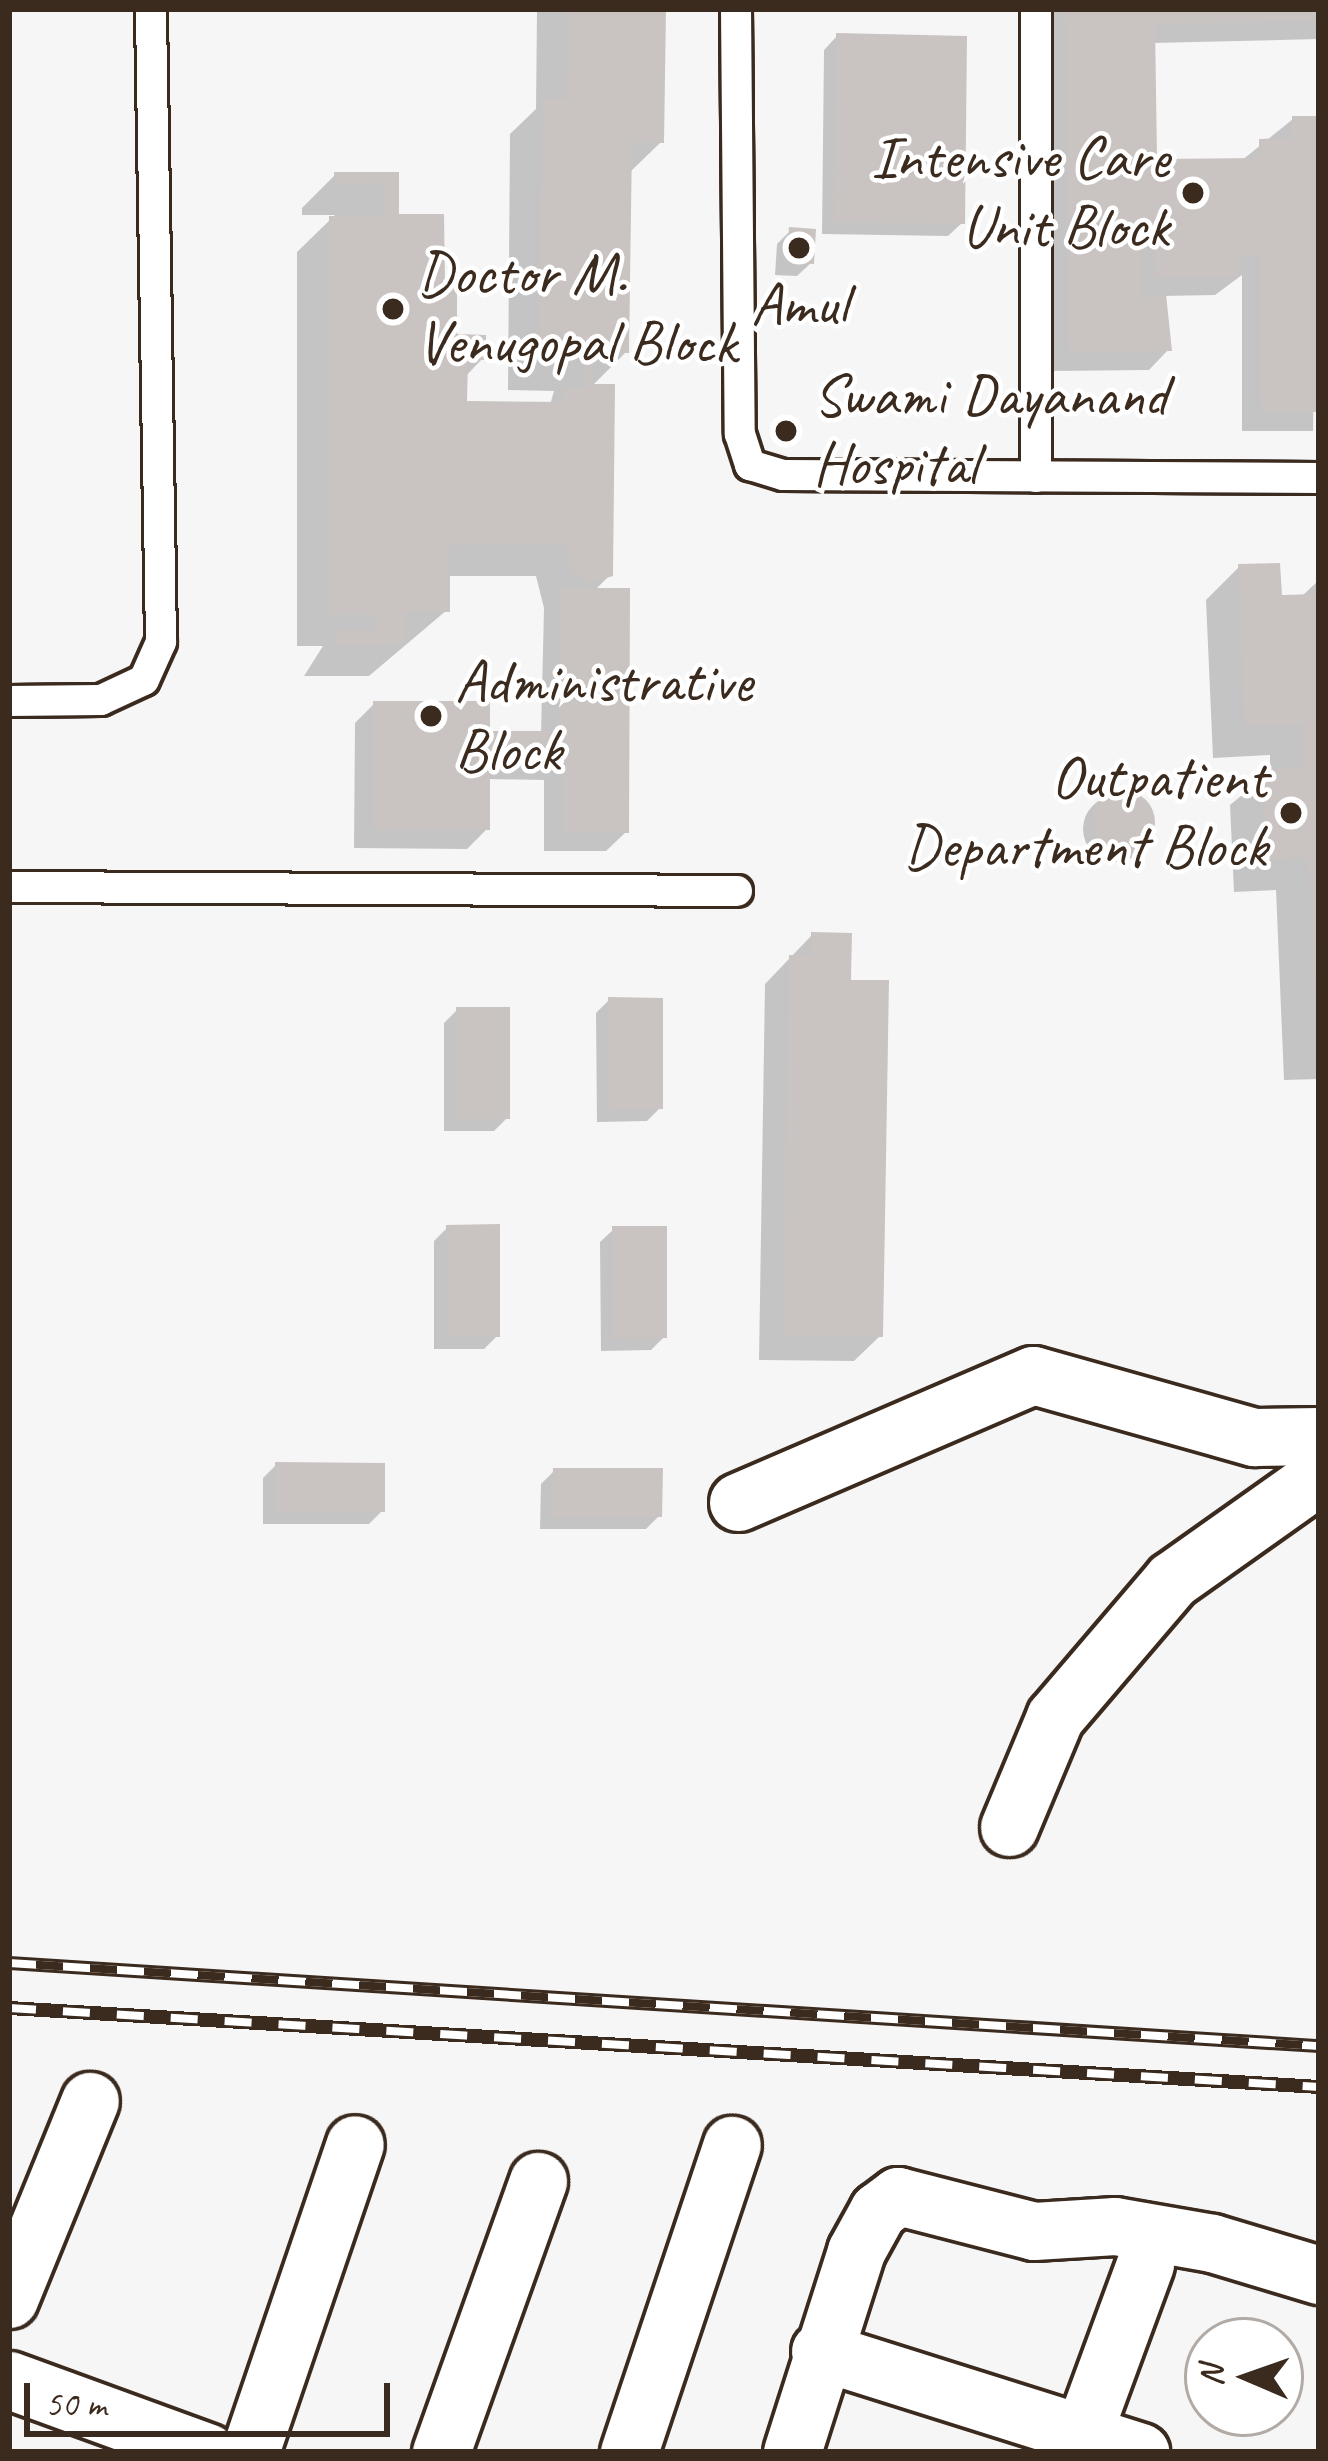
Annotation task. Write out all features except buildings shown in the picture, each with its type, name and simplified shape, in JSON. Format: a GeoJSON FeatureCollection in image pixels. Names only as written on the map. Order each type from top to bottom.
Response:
{"type":"FeatureCollection","features":[{"type":"Feature","properties":{"kind":"street"},"geometry":{"type":"LineString","coordinates":[[738,1502],[1033,1375],[1254,1437],[1319,1436]]}},
{"type":"Feature","properties":{"kind":"street"},"geometry":{"type":"LineString","coordinates":[[1010,1827],[1055,1717],[1172,1580],[1319,1475]]}},
{"type":"Feature","properties":{"kind":"street"},"geometry":{"type":"LineString","coordinates":[[9,2300],[90,2101]]}},
{"type":"Feature","properties":{"kind":"street"},"geometry":{"type":"LineString","coordinates":[[250,2452],[355,2144]]}},
{"type":"Feature","properties":{"kind":"street"},"geometry":{"type":"LineString","coordinates":[[629,2452],[732,2144]]}},
{"type":"Feature","properties":{"kind":"street"},"geometry":{"type":"LineString","coordinates":[[441,2452],[538,2181]]}},
{"type":"Feature","properties":{"kind":"street"},"geometry":{"type":"LineString","coordinates":[[791,2452],[820,2350],[856,2251],[878,2211],[898,2196],[1034,2231],[1115,2226],[1174,2236],[1319,2275]]}},
{"type":"Feature","properties":{"kind":"street"},"geometry":{"type":"LineString","coordinates":[[1084,2430],[1144,2264]]}},
{"type":"Feature","properties":{"kind":"street"},"geometry":{"type":"LineString","coordinates":[[820,2350],[1084,2430],[1140,2452]]}},
{"type":"Feature","properties":{"kind":"street"},"geometry":{"type":"LineString","coordinates":[[9,2380],[207,2452]]}},
{"type":"Feature","properties":{"kind":"lane"},"geometry":{"type":"LineString","coordinates":[[9,701],[101,700],[144,680],[161,642],[152,9]]}},
{"type":"Feature","properties":{"kind":"lane"},"geometry":{"type":"LineString","coordinates":[[736,9],[740,434],[750,465],[783,476],[1319,478]]}},
{"type":"Feature","properties":{"kind":"lane"},"geometry":{"type":"LineString","coordinates":[[1036,9],[1036,477]]}},
{"type":"Feature","properties":{"kind":"lane"},"geometry":{"type":"LineString","coordinates":[[9,887],[737,891]]}},
{"type":"Feature","properties":{"kind":"railway"},"geometry":{"type":"LineString","coordinates":[[9,1963],[1319,2046]]}},
{"type":"Feature","properties":{"kind":"railway"},"geometry":{"type":"LineString","coordinates":[[9,2008],[1319,2087]]}},
{"type":"Feature","properties":{"kind":"place","name":"Intensive Care Unit Block"},"geometry":{"type":"Point","coordinates":[1193,193]}},
{"type":"Feature","properties":{"kind":"place","name":"Amul"},"geometry":{"type":"Point","coordinates":[799,248]}},
{"type":"Feature","properties":{"kind":"place","name":"Doctor M. Venugopal Block"},"geometry":{"type":"Point","coordinates":[393,309]}},
{"type":"Feature","properties":{"kind":"place","name":"Swami Dayanand Hospital"},"geometry":{"type":"Point","coordinates":[786,431]}},
{"type":"Feature","properties":{"kind":"place","name":"Administrative Block"},"geometry":{"type":"Point","coordinates":[431,716]}},
{"type":"Feature","properties":{"kind":"place","name":"Outpatient Department Block"},"geometry":{"type":"Point","coordinates":[1291,813]}}]}
